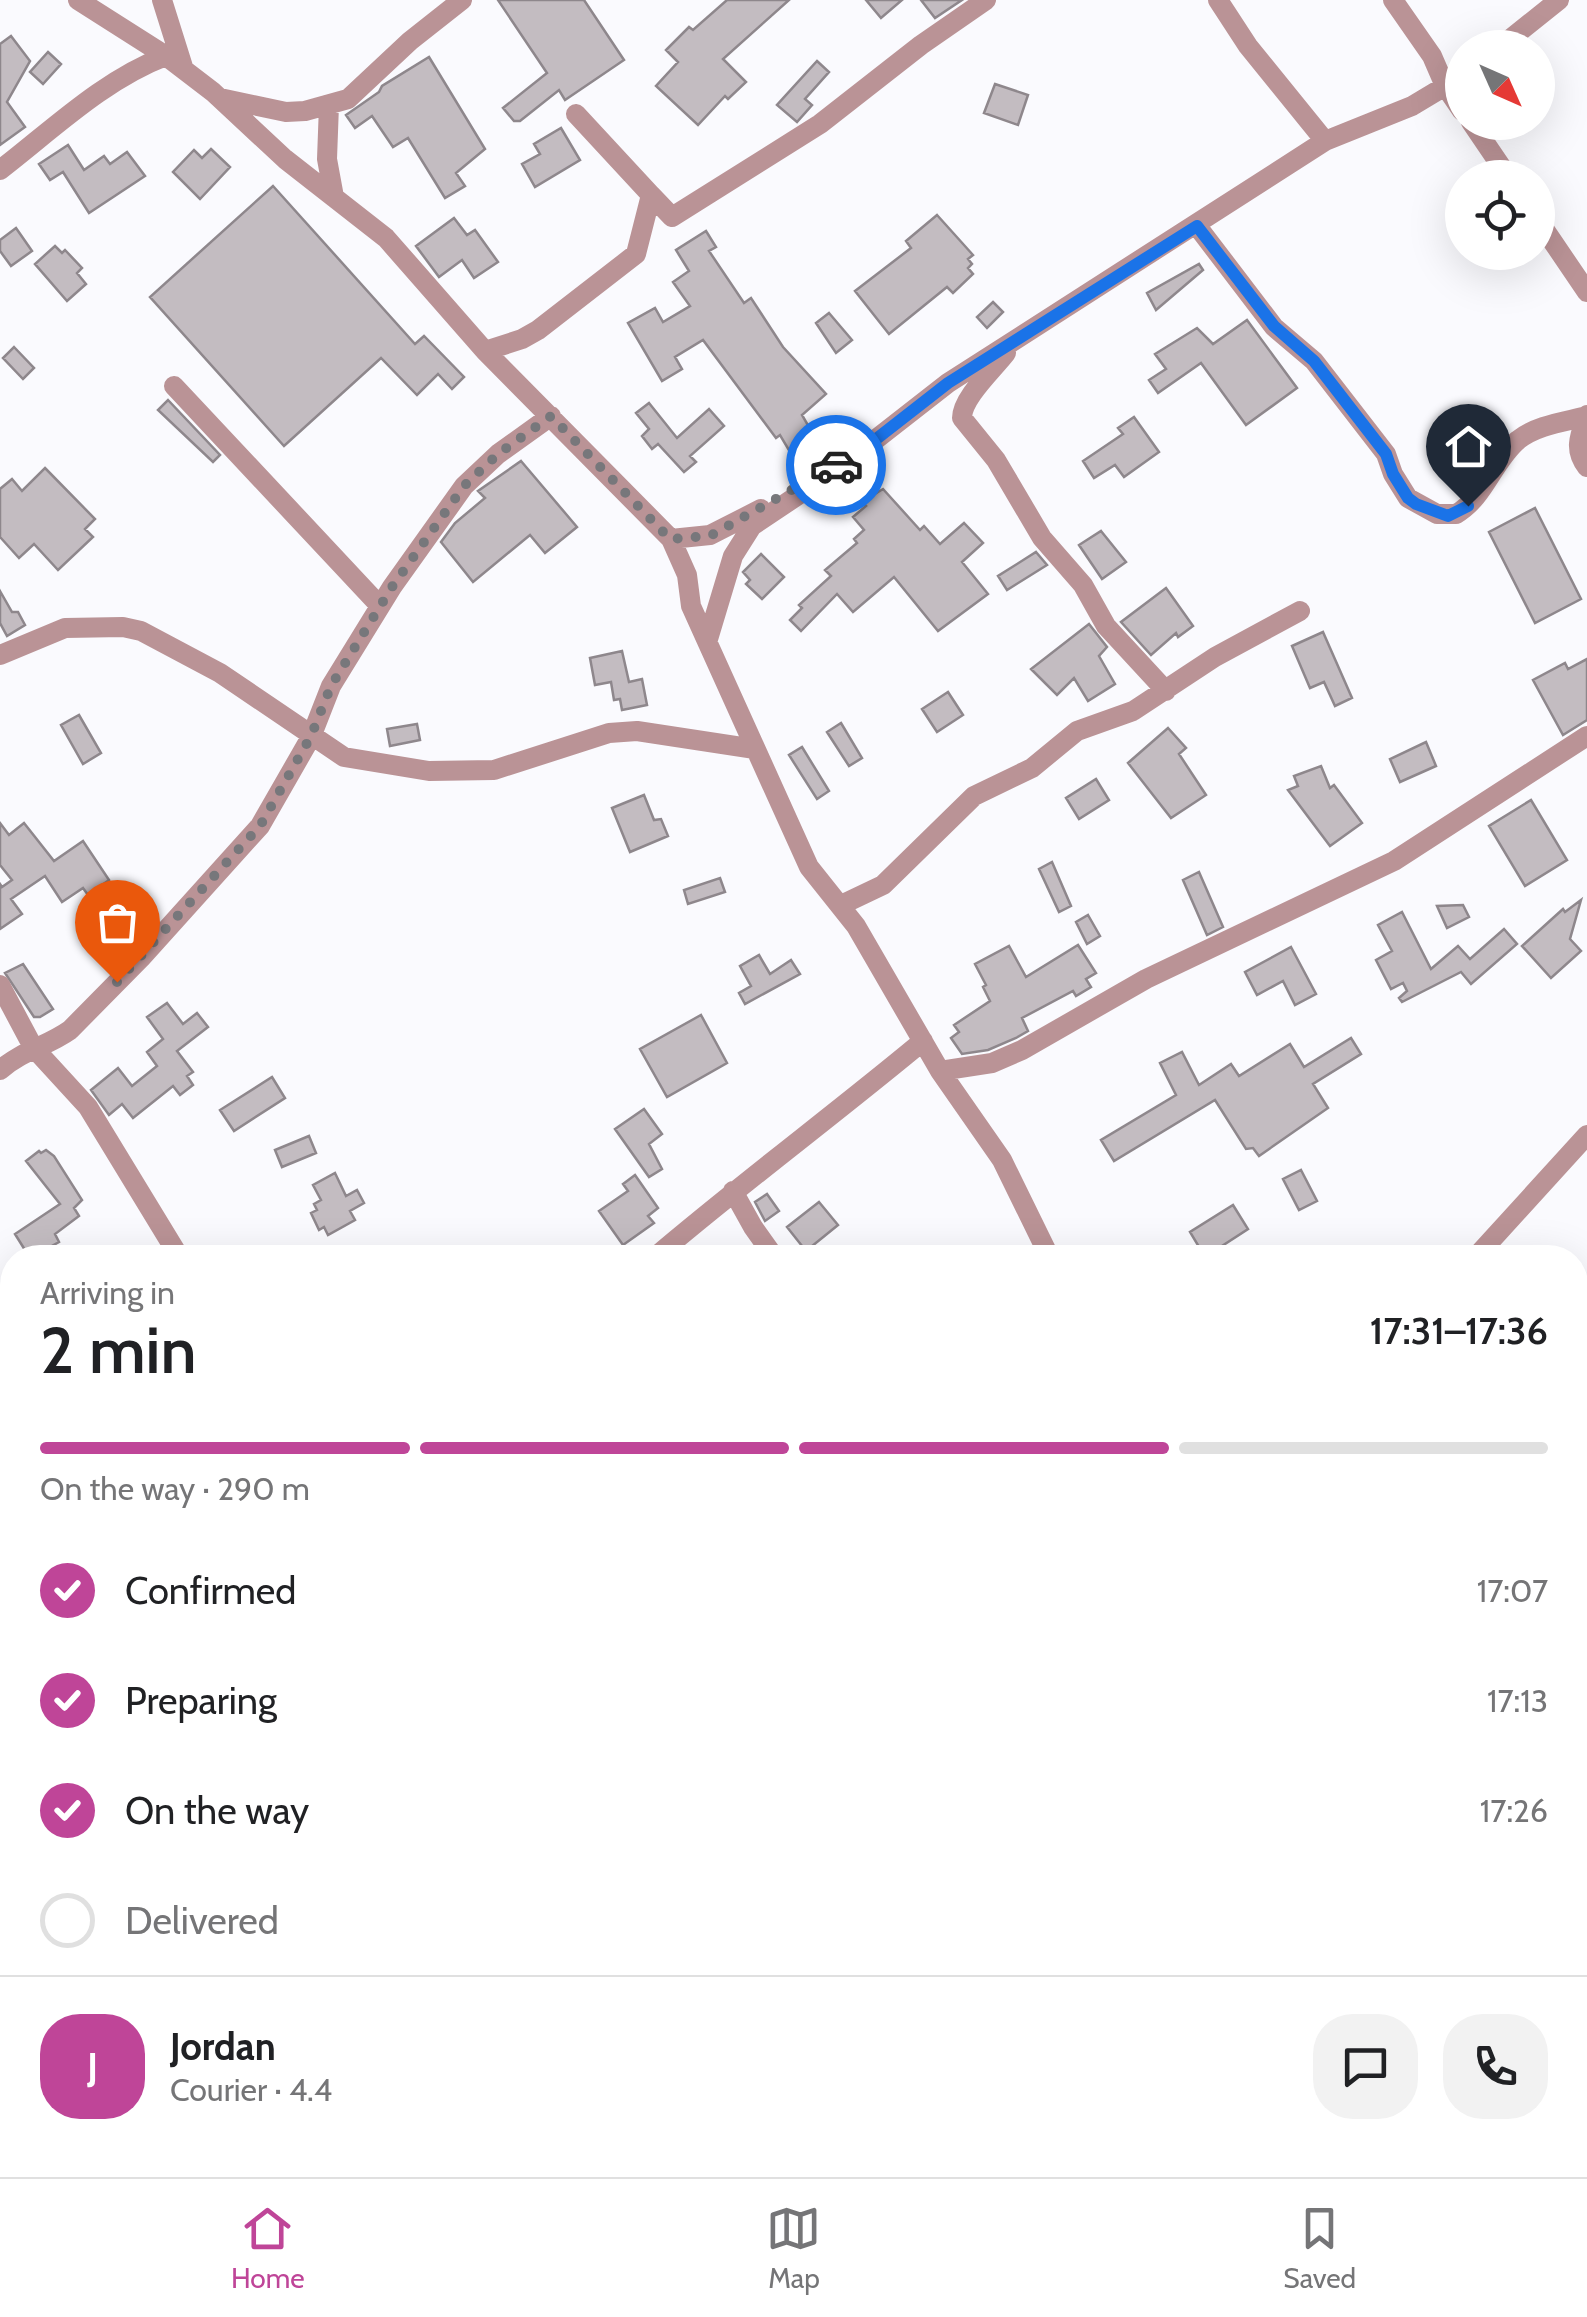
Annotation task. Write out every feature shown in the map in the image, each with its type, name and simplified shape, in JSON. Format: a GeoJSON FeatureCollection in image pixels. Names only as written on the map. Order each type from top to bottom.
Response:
{"type":"FeatureCollection","features":[{"type":"Feature","properties":{"kind":"street"},"geometry":{"type":"LineString","coordinates":[[78,0],[166,56],[220,98],[285,160],[386,238],[484,351],[670,539],[687,575],[691,606],[809,867],[841,905],[940,1071],[1002,1160],[1044,1245]]}},
{"type":"Feature","properties":{"kind":"street"},"geometry":{"type":"LineString","coordinates":[[162,0],[184,70]]}},
{"type":"Feature","properties":{"kind":"street"},"geometry":{"type":"LineString","coordinates":[[220,98],[286,112],[329,105],[358,93],[406,45],[462,0]]}},
{"type":"Feature","properties":{"kind":"street"},"geometry":{"type":"LineString","coordinates":[[576,114],[672,218],[820,124],[986,0]]}},
{"type":"Feature","properties":{"kind":"street"},"geometry":{"type":"LineString","coordinates":[[1218,0],[1248,46],[1325,141]]}},
{"type":"Feature","properties":{"kind":"street"},"geometry":{"type":"LineString","coordinates":[[1393,0],[1445,71]]}},
{"type":"Feature","properties":{"kind":"street"},"geometry":{"type":"LineString","coordinates":[[1522,30],[1559,0]]}},
{"type":"Feature","properties":{"kind":"street"},"geometry":{"type":"LineString","coordinates":[[0,170],[110,85],[138,67],[166,56]]}},
{"type":"Feature","properties":{"kind":"street"},"geometry":{"type":"LineString","coordinates":[[708,639],[733,556],[752,526],[866,447],[948,383],[1325,141],[1412,106],[1445,86]]}},
{"type":"Feature","properties":{"kind":"street"},"geometry":{"type":"LineString","coordinates":[[329,105],[326,159],[334,197]]}},
{"type":"Feature","properties":{"kind":"street"},"geometry":{"type":"LineString","coordinates":[[484,351],[538,330],[636,254],[651,195]]}},
{"type":"Feature","properties":{"kind":"street"},"geometry":{"type":"LineString","coordinates":[[1197,226],[1274,326],[1314,361],[1386,454],[1393,474],[1416,504],[1437,514],[1456,514],[1477,496],[1516,442],[1552,424],[1587,416]]}},
{"type":"Feature","properties":{"kind":"street"},"geometry":{"type":"LineString","coordinates":[[1555,245],[1587,292]]}},
{"type":"Feature","properties":{"kind":"street"},"geometry":{"type":"LineString","coordinates":[[1014,341],[986,380],[966,399],[962,418],[996,460],[1042,538],[1082,585],[1106,626],[1166,690]]}},
{"type":"Feature","properties":{"kind":"street"},"geometry":{"type":"LineString","coordinates":[[174,386],[380,606]]}},
{"type":"Feature","properties":{"kind":"street"},"geometry":{"type":"LineString","coordinates":[[0,1070],[33,1047],[56,1040],[70,1030],[244,845],[279,795],[311,736],[331,686],[380,606],[464,486],[498,454],[551,416]]}},
{"type":"Feature","properties":{"kind":"street"},"geometry":{"type":"LineString","coordinates":[[1587,416],[1578,443],[1578,453],[1587,467]]}},
{"type":"Feature","properties":{"kind":"street"},"geometry":{"type":"LineString","coordinates":[[670,539],[710,536],[866,447]]}},
{"type":"Feature","properties":{"kind":"street"},"geometry":{"type":"LineString","coordinates":[[841,905],[883,885],[974,796],[1032,768],[1077,732],[1114,721],[1216,657],[1300,611]]}},
{"type":"Feature","properties":{"kind":"street"},"geometry":{"type":"LineString","coordinates":[[0,655],[66,628],[123,627],[220,673],[344,757],[429,771],[494,770],[609,733],[637,731],[755,749]]}},
{"type":"Feature","properties":{"kind":"street"},"geometry":{"type":"LineString","coordinates":[[940,1071],[992,1063],[1022,1050],[1146,979],[1394,861],[1587,736]]}},
{"type":"Feature","properties":{"kind":"street"},"geometry":{"type":"LineString","coordinates":[[0,985],[33,1047],[88,1106],[172,1245]]}},
{"type":"Feature","properties":{"kind":"street"},"geometry":{"type":"LineString","coordinates":[[669,1245],[922,1041]]}},
{"type":"Feature","properties":{"kind":"street"},"geometry":{"type":"LineString","coordinates":[[1490,1245],[1587,1135]]}},
{"type":"Feature","properties":{"kind":"street"},"geometry":{"type":"LineString","coordinates":[[733,1191],[765,1245]]}},
{"type":"Feature","properties":{"kind":"building"},"geometry":{"type":"Polygon","coordinates":[[[498,0],[584,0],[624,60],[565,100],[559,90],[520,121],[514,121],[503,108],[547,73],[498,0]]]}},
{"type":"Feature","properties":{"kind":"building"},"geometry":{"type":"Polygon","coordinates":[[[727,0],[789,0],[723,59],[746,82],[728,99],[725,96],[698,125],[656,86],[678,62],[666,50],[689,27],[693,30],[727,0]]]}},
{"type":"Feature","properties":{"kind":"building"},"geometry":{"type":"Polygon","coordinates":[[[866,0],[902,0],[881,18],[866,0]]]}},
{"type":"Feature","properties":{"kind":"building"},"geometry":{"type":"Polygon","coordinates":[[[921,0],[962,0],[935,18],[921,0]]]}},
{"type":"Feature","properties":{"kind":"building"},"geometry":{"type":"Polygon","coordinates":[[[11,36],[30,61],[7,102],[25,127],[0,145],[0,44],[11,36]]]}},
{"type":"Feature","properties":{"kind":"building"},"geometry":{"type":"Polygon","coordinates":[[[48,52],[61,64],[43,84],[30,72],[48,52]]]}},
{"type":"Feature","properties":{"kind":"building"},"geometry":{"type":"Polygon","coordinates":[[[429,57],[485,149],[456,173],[465,186],[445,198],[408,138],[393,147],[372,116],[355,128],[346,115],[382,86],[429,57]]]}},
{"type":"Feature","properties":{"kind":"building"},"geometry":{"type":"Polygon","coordinates":[[[817,61],[829,72],[805,99],[812,105],[797,122],[777,105],[817,61]]]}},
{"type":"Feature","properties":{"kind":"building"},"geometry":{"type":"Polygon","coordinates":[[[995,84],[1028,95],[1018,125],[984,113],[995,84]]]}},
{"type":"Feature","properties":{"kind":"building"},"geometry":{"type":"Polygon","coordinates":[[[561,128],[580,160],[535,187],[522,164],[540,154],[534,144],[561,128]]]}},
{"type":"Feature","properties":{"kind":"building"},"geometry":{"type":"Polygon","coordinates":[[[68,145],[84,170],[104,156],[110,164],[127,152],[145,176],[89,213],[63,172],[50,180],[39,164],[68,145]]]}},
{"type":"Feature","properties":{"kind":"building"},"geometry":{"type":"Polygon","coordinates":[[[211,149],[230,167],[200,199],[173,172],[194,150],[202,158],[211,149]]]}},
{"type":"Feature","properties":{"kind":"building"},"geometry":{"type":"Polygon","coordinates":[[[273,186],[415,344],[424,336],[464,377],[452,389],[438,374],[417,395],[381,358],[284,446],[150,297],[273,186]]]}},
{"type":"Feature","properties":{"kind":"building"},"geometry":{"type":"Polygon","coordinates":[[[937,215],[973,255],[968,259],[972,264],[968,268],[973,274],[953,293],[947,287],[889,334],[855,291],[911,248],[906,241],[937,215]]]}},
{"type":"Feature","properties":{"kind":"building"},"geometry":{"type":"Polygon","coordinates":[[[454,218],[467,235],[475,230],[498,262],[474,278],[462,260],[439,277],[416,246],[454,218]]]}},
{"type":"Feature","properties":{"kind":"building"},"geometry":{"type":"Polygon","coordinates":[[[16,228],[32,251],[11,266],[0,251],[0,240],[16,228]]]}},
{"type":"Feature","properties":{"kind":"building"},"geometry":{"type":"Polygon","coordinates":[[[706,231],[716,247],[709,251],[744,303],[751,298],[783,347],[826,394],[802,415],[824,453],[799,467],[780,435],[776,438],[703,340],[675,357],[682,369],[662,381],[628,323],[655,308],[663,322],[690,306],[673,282],[689,271],[676,250],[706,231]]]}},
{"type":"Feature","properties":{"kind":"building"},"geometry":{"type":"Polygon","coordinates":[[[55,246],[62,253],[65,250],[82,268],[77,273],[86,284],[67,301],[35,264],[55,246]]]}},
{"type":"Feature","properties":{"kind":"building"},"geometry":{"type":"Polygon","coordinates":[[[1199,264],[1203,270],[1156,310],[1147,293],[1199,264]]]}},
{"type":"Feature","properties":{"kind":"building"},"geometry":{"type":"Polygon","coordinates":[[[993,302],[1003,312],[987,328],[977,317],[993,302]]]}},
{"type":"Feature","properties":{"kind":"building"},"geometry":{"type":"Polygon","coordinates":[[[829,313],[852,340],[836,353],[816,323],[829,313]]]}},
{"type":"Feature","properties":{"kind":"building"},"geometry":{"type":"Polygon","coordinates":[[[1247,320],[1297,388],[1246,425],[1201,363],[1158,393],[1149,380],[1166,369],[1155,354],[1197,328],[1213,344],[1247,320]]]}},
{"type":"Feature","properties":{"kind":"building"},"geometry":{"type":"Polygon","coordinates":[[[14,347],[34,368],[23,379],[3,358],[14,347]]]}},
{"type":"Feature","properties":{"kind":"building"},"geometry":{"type":"Polygon","coordinates":[[[168,400],[220,455],[213,462],[158,410],[168,400]]]}},
{"type":"Feature","properties":{"kind":"building"},"geometry":{"type":"Polygon","coordinates":[[[649,403],[677,438],[709,409],[724,426],[690,456],[696,462],[684,472],[658,444],[652,449],[642,436],[649,429],[636,413],[649,403]]]}},
{"type":"Feature","properties":{"kind":"building"},"geometry":{"type":"Polygon","coordinates":[[[1134,417],[1159,452],[1124,477],[1115,465],[1094,478],[1083,461],[1123,434],[1118,428],[1134,417]]]}},
{"type":"Feature","properties":{"kind":"building"},"geometry":{"type":"Polygon","coordinates":[[[521,461],[577,527],[545,553],[530,535],[473,582],[441,542],[455,523],[485,498],[478,491],[521,461]]]}},
{"type":"Feature","properties":{"kind":"building"},"geometry":{"type":"Polygon","coordinates":[[[45,468],[95,519],[85,529],[93,537],[58,570],[34,544],[19,558],[0,537],[0,489],[12,479],[22,491],[45,468]]]}},
{"type":"Feature","properties":{"kind":"building"},"geometry":{"type":"Polygon","coordinates":[[[883,489],[920,530],[924,526],[940,544],[964,523],[983,543],[962,562],[988,594],[938,631],[894,577],[853,612],[837,594],[801,631],[790,620],[802,608],[799,605],[831,576],[825,570],[857,543],[854,539],[864,530],[853,517],[866,506],[862,502],[883,489]]]}},
{"type":"Feature","properties":{"kind":"building"},"geometry":{"type":"Polygon","coordinates":[[[1535,508],[1581,599],[1535,623],[1489,532],[1535,508]]]}},
{"type":"Feature","properties":{"kind":"building"},"geometry":{"type":"Polygon","coordinates":[[[1101,531],[1126,562],[1102,579],[1079,545],[1101,531]]]}},
{"type":"Feature","properties":{"kind":"building"},"geometry":{"type":"Polygon","coordinates":[[[1036,552],[1047,565],[1007,590],[998,576],[1036,552]]]}},
{"type":"Feature","properties":{"kind":"building"},"geometry":{"type":"Polygon","coordinates":[[[761,554],[784,577],[762,599],[746,584],[750,580],[743,572],[761,554]]]}},
{"type":"Feature","properties":{"kind":"building"},"geometry":{"type":"Polygon","coordinates":[[[1166,588],[1193,626],[1178,637],[1176,633],[1151,655],[1121,622],[1166,588]]]}},
{"type":"Feature","properties":{"kind":"building"},"geometry":{"type":"Polygon","coordinates":[[[0,591],[25,625],[7,636],[0,623],[0,591]]]}},
{"type":"Feature","properties":{"kind":"building"},"geometry":{"type":"Polygon","coordinates":[[[1089,624],[1107,647],[1099,656],[1115,684],[1088,701],[1074,678],[1057,695],[1031,669],[1089,624]]]}},
{"type":"Feature","properties":{"kind":"building"},"geometry":{"type":"Polygon","coordinates":[[[1323,632],[1352,698],[1335,706],[1324,682],[1310,688],[1292,646],[1323,632]]]}},
{"type":"Feature","properties":{"kind":"building"},"geometry":{"type":"Polygon","coordinates":[[[622,651],[629,682],[642,679],[647,705],[622,710],[620,699],[614,700],[611,682],[595,685],[590,658],[622,651]]]}},
{"type":"Feature","properties":{"kind":"building"},"geometry":{"type":"Polygon","coordinates":[[[1587,659],[1587,720],[1563,735],[1533,680],[1565,663],[1568,669],[1587,659]]]}},
{"type":"Feature","properties":{"kind":"building"},"geometry":{"type":"Polygon","coordinates":[[[948,692],[963,715],[937,732],[922,709],[948,692]]]}},
{"type":"Feature","properties":{"kind":"building"},"geometry":{"type":"Polygon","coordinates":[[[79,715],[101,753],[83,764],[61,725],[79,715]]]}},
{"type":"Feature","properties":{"kind":"building"},"geometry":{"type":"Polygon","coordinates":[[[841,723],[862,758],[849,766],[827,732],[841,723]]]}},
{"type":"Feature","properties":{"kind":"building"},"geometry":{"type":"Polygon","coordinates":[[[417,724],[420,740],[390,746],[387,729],[417,724]]]}},
{"type":"Feature","properties":{"kind":"building"},"geometry":{"type":"Polygon","coordinates":[[[1168,728],[1186,748],[1179,754],[1206,795],[1171,818],[1128,763],[1168,728]]]}},
{"type":"Feature","properties":{"kind":"building"},"geometry":{"type":"Polygon","coordinates":[[[1426,742],[1436,766],[1400,782],[1390,759],[1426,742]]]}},
{"type":"Feature","properties":{"kind":"building"},"geometry":{"type":"Polygon","coordinates":[[[802,747],[829,791],[817,799],[789,755],[802,747]]]}},
{"type":"Feature","properties":{"kind":"building"},"geometry":{"type":"Polygon","coordinates":[[[1321,766],[1330,788],[1334,785],[1362,823],[1330,846],[1288,790],[1298,786],[1294,776],[1321,766]]]}},
{"type":"Feature","properties":{"kind":"building"},"geometry":{"type":"Polygon","coordinates":[[[1096,779],[1109,800],[1079,819],[1066,798],[1096,779]]]}},
{"type":"Feature","properties":{"kind":"building"},"geometry":{"type":"Polygon","coordinates":[[[644,795],[654,820],[661,819],[668,836],[630,852],[612,808],[644,795]]]}},
{"type":"Feature","properties":{"kind":"building"},"geometry":{"type":"Polygon","coordinates":[[[1531,800],[1567,860],[1525,886],[1489,826],[1531,800]]]}},
{"type":"Feature","properties":{"kind":"building"},"geometry":{"type":"Polygon","coordinates":[[[0,823],[9,835],[24,823],[54,861],[83,841],[109,880],[88,895],[83,888],[62,902],[45,876],[11,899],[22,914],[0,929],[0,884],[2,887],[12,880],[0,865],[0,823]]]}},
{"type":"Feature","properties":{"kind":"building"},"geometry":{"type":"Polygon","coordinates":[[[1052,862],[1071,906],[1059,912],[1039,869],[1052,862]]]}},
{"type":"Feature","properties":{"kind":"building"},"geometry":{"type":"Polygon","coordinates":[[[1199,872],[1223,927],[1207,935],[1183,880],[1199,872]]]}},
{"type":"Feature","properties":{"kind":"building"},"geometry":{"type":"Polygon","coordinates":[[[720,878],[725,892],[688,904],[684,890],[720,878]]]}},
{"type":"Feature","properties":{"kind":"building"},"geometry":{"type":"Polygon","coordinates":[[[1581,900],[1570,939],[1581,951],[1551,978],[1522,946],[1563,909],[1565,912],[1581,900]]]}},
{"type":"Feature","properties":{"kind":"building"},"geometry":{"type":"Polygon","coordinates":[[[1463,905],[1469,917],[1447,928],[1437,906],[1463,905]]]}},
{"type":"Feature","properties":{"kind":"building"},"geometry":{"type":"Polygon","coordinates":[[[1402,912],[1431,969],[1458,946],[1470,959],[1504,929],[1517,944],[1471,984],[1461,972],[1402,1002],[1399,998],[1407,991],[1403,983],[1391,989],[1376,960],[1392,951],[1378,925],[1402,912]]]}},
{"type":"Feature","properties":{"kind":"building"},"geometry":{"type":"Polygon","coordinates":[[[1088,915],[1100,936],[1087,944],[1076,922],[1088,915]]]}},
{"type":"Feature","properties":{"kind":"building"},"geometry":{"type":"Polygon","coordinates":[[[107,920],[124,952],[109,961],[91,928],[107,920]]]}},
{"type":"Feature","properties":{"kind":"building"},"geometry":{"type":"Polygon","coordinates":[[[1078,945],[1096,973],[1086,979],[1091,987],[1076,996],[1073,991],[1022,1018],[1028,1031],[1016,1038],[988,1050],[962,1054],[951,1038],[959,1032],[954,1025],[990,1001],[975,964],[1009,946],[1026,977],[1078,945]]]}},
{"type":"Feature","properties":{"kind":"building"},"geometry":{"type":"Polygon","coordinates":[[[1291,947],[1316,994],[1295,1005],[1283,981],[1257,995],[1245,972],[1291,947]]]}},
{"type":"Feature","properties":{"kind":"building"},"geometry":{"type":"Polygon","coordinates":[[[759,955],[770,974],[791,960],[800,974],[745,1004],[739,993],[751,986],[740,966],[759,955]]]}},
{"type":"Feature","properties":{"kind":"building"},"geometry":{"type":"Polygon","coordinates":[[[23,964],[53,1009],[40,1017],[34,1017],[5,973],[23,964]]]}},
{"type":"Feature","properties":{"kind":"building"},"geometry":{"type":"Polygon","coordinates":[[[167,1003],[183,1024],[197,1013],[208,1027],[177,1051],[193,1072],[187,1076],[193,1085],[180,1095],[173,1086],[133,1118],[122,1104],[109,1115],[91,1090],[118,1068],[132,1086],[157,1066],[147,1052],[163,1039],[147,1017],[167,1003]]]}},
{"type":"Feature","properties":{"kind":"building"},"geometry":{"type":"Polygon","coordinates":[[[701,1015],[727,1063],[667,1097],[640,1049],[701,1015]]]}},
{"type":"Feature","properties":{"kind":"building"},"geometry":{"type":"Polygon","coordinates":[[[1351,1038],[1361,1054],[1313,1084],[1328,1108],[1259,1156],[1253,1148],[1246,1149],[1215,1100],[1114,1161],[1101,1140],[1176,1095],[1160,1063],[1182,1052],[1199,1085],[1231,1064],[1239,1076],[1290,1044],[1304,1067],[1351,1038]]]}},
{"type":"Feature","properties":{"kind":"building"},"geometry":{"type":"Polygon","coordinates":[[[272,1077],[285,1098],[234,1131],[220,1110],[272,1077]]]}},
{"type":"Feature","properties":{"kind":"building"},"geometry":{"type":"Polygon","coordinates":[[[644,1109],[662,1134],[649,1144],[662,1169],[649,1177],[615,1129],[644,1109]]]}},
{"type":"Feature","properties":{"kind":"building"},"geometry":{"type":"Polygon","coordinates":[[[309,1136],[316,1153],[282,1167],[275,1150],[309,1136]]]}},
{"type":"Feature","properties":{"kind":"building"},"geometry":{"type":"Polygon","coordinates":[[[46,1150],[54,1156],[82,1200],[74,1208],[79,1216],[55,1234],[59,1242],[54,1245],[22,1245],[15,1234],[60,1204],[26,1161],[46,1150]]]}},
{"type":"Feature","properties":{"kind":"building"},"geometry":{"type":"Polygon","coordinates":[[[1301,1170],[1317,1201],[1299,1210],[1283,1179],[1301,1170]]]}},
{"type":"Feature","properties":{"kind":"building"},"geometry":{"type":"Polygon","coordinates":[[[335,1173],[346,1196],[357,1190],[364,1203],[350,1211],[355,1220],[328,1235],[324,1227],[319,1230],[311,1213],[317,1210],[314,1204],[321,1200],[313,1185],[335,1173]]]}},
{"type":"Feature","properties":{"kind":"building"},"geometry":{"type":"Polygon","coordinates":[[[635,1175],[658,1208],[648,1216],[654,1223],[623,1245],[599,1211],[628,1191],[623,1184],[635,1175]]]}},
{"type":"Feature","properties":{"kind":"building"},"geometry":{"type":"Polygon","coordinates":[[[767,1194],[779,1211],[765,1221],[755,1202],[767,1194]]]}},
{"type":"Feature","properties":{"kind":"building"},"geometry":{"type":"Polygon","coordinates":[[[819,1202],[838,1225],[813,1245],[801,1245],[787,1227],[819,1202]]]}},
{"type":"Feature","properties":{"kind":"building"},"geometry":{"type":"Polygon","coordinates":[[[1233,1205],[1248,1229],[1223,1245],[1198,1245],[1190,1232],[1233,1205]]]}},
{"type":"Feature","properties":{"kind":"way so far"},"geometry":{"type":"LineString","coordinates":[[117,982],[260,826],[311,736],[331,686],[392,587],[464,486],[498,454],[551,416],[670,539],[710,536],[836,465]]}},
{"type":"Feature","properties":{"kind":"route"},"geometry":{"type":"LineString","coordinates":[[836,465],[866,447],[948,383],[1197,226],[1274,326],[1314,361],[1386,454],[1408,498],[1448,516],[1468,506]]}}]}
